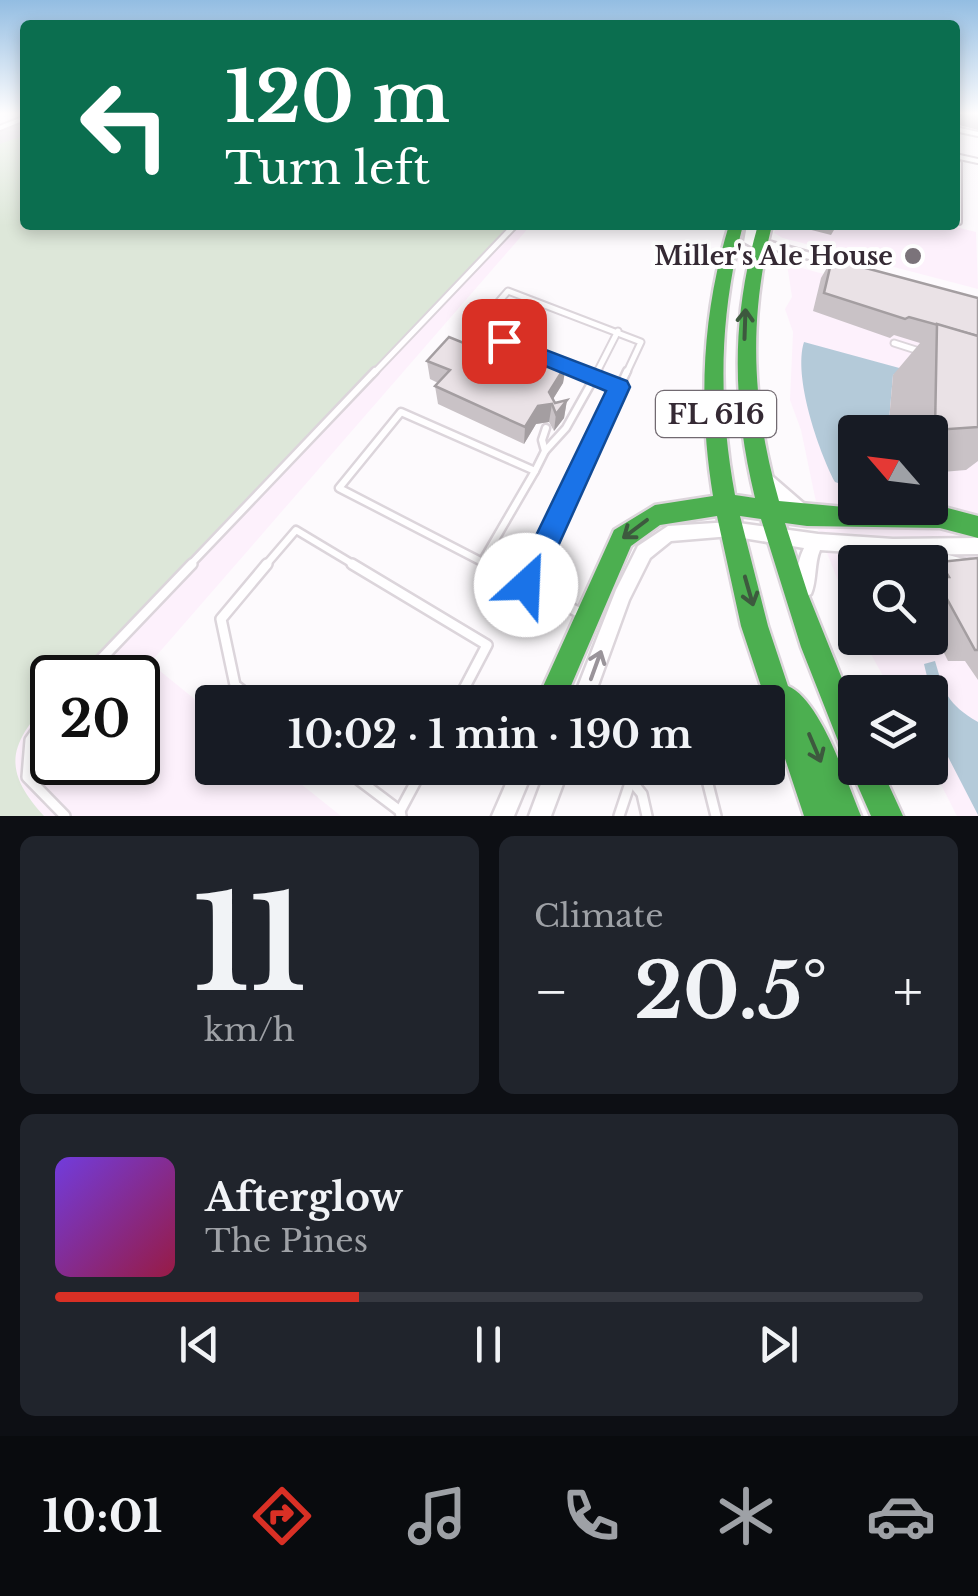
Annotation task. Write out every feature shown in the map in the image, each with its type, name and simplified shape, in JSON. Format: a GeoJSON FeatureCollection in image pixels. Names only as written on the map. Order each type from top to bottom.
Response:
{"type":"FeatureCollection","features":[{"type":"Feature","properties":{"kind":"main road","name":"FL 616"},"geometry":{"type":"LineString","coordinates":[[733,232],[719,282],[714,324],[716,414],[731,529],[776,685]]}},
{"type":"Feature","properties":{"kind":"main road","name":"FL 616"},"geometry":{"type":"LineString","coordinates":[[759,235],[744,324],[748,400],[776,536],[838,701]]}},
{"type":"Feature","properties":{"kind":"main road"},"geometry":{"type":"LineString","coordinates":[[557,685],[622,538],[655,514],[689,506],[726,504],[808,516],[940,517],[978,527]]}},
{"type":"Feature","properties":{"kind":"main road"},"geometry":{"type":"LineString","coordinates":[[785,697],[808,729],[844,816]]}},
{"type":"Feature","properties":{"kind":"main road","name":"FL 616"},"geometry":{"type":"LineString","coordinates":[[785,716],[820,816]]}},
{"type":"Feature","properties":{"kind":"main road"},"geometry":{"type":"LineString","coordinates":[[873,785],[887,816]]}},
{"type":"Feature","properties":{"kind":"street"},"geometry":{"type":"LineString","coordinates":[[759,235],[863,272]]}},
{"type":"Feature","properties":{"kind":"street"},"geometry":{"type":"LineString","coordinates":[[761,475],[808,516]]}},
{"type":"Feature","properties":{"kind":"street"},"geometry":{"type":"LineString","coordinates":[[588,685],[644,552],[668,534],[731,529],[878,545]]}},
{"type":"Feature","properties":{"kind":"street"},"geometry":{"type":"LineString","coordinates":[[804,613],[807,561],[815,541]]}},
{"type":"Feature","properties":{"kind":"street"},"geometry":{"type":"LineString","coordinates":[[948,546],[978,546]]}},
{"type":"Feature","properties":{"kind":"street"},"geometry":{"type":"LineString","coordinates":[[503,816],[516,785]]}},
{"type":"Feature","properties":{"kind":"street"},"geometry":{"type":"LineString","coordinates":[[540,816],[552,785]]}},
{"type":"Feature","properties":{"kind":"lane"},"geometry":{"type":"LineString","coordinates":[[104,655],[510,230]]}},
{"type":"Feature","properties":{"kind":"lane"},"geometry":{"type":"LineString","coordinates":[[504,341],[475,329],[508,291],[641,342],[526,585]]}},
{"type":"Feature","properties":{"kind":"lane"},"geometry":{"type":"LineString","coordinates":[[482,562],[545,452],[556,443],[618,331]]}},
{"type":"Feature","properties":{"kind":"lane"},"geometry":{"type":"LineString","coordinates":[[894,343],[927,353]]}},
{"type":"Feature","properties":{"kind":"lane"},"geometry":{"type":"LineString","coordinates":[[548,358],[619,387]]}},
{"type":"Feature","properties":{"kind":"lane"},"geometry":{"type":"LineString","coordinates":[[568,398],[582,396]]}},
{"type":"Feature","properties":{"kind":"lane"},"geometry":{"type":"LineString","coordinates":[[535,471],[402,412],[339,488],[610,628]]}},
{"type":"Feature","properties":{"kind":"lane"},"geometry":{"type":"LineString","coordinates":[[545,452],[542,440],[546,428]]}},
{"type":"Feature","properties":{"kind":"lane"},"geometry":{"type":"LineString","coordinates":[[235,685],[220,619],[296,530],[488,644],[466,685]]}},
{"type":"Feature","properties":{"kind":"lane"},"geometry":{"type":"LineString","coordinates":[[948,556],[978,566]]}},
{"type":"Feature","properties":{"kind":"lane"},"geometry":{"type":"LineString","coordinates":[[30,740],[25,752],[30,781]]}},
{"type":"Feature","properties":{"kind":"lane"},"geometry":{"type":"LineString","coordinates":[[34,785],[65,816]]}},
{"type":"Feature","properties":{"kind":"lane"},"geometry":{"type":"LineString","coordinates":[[363,785],[400,814],[414,785]]}},
{"type":"Feature","properties":{"kind":"lane"},"geometry":{"type":"LineString","coordinates":[[619,816],[628,785]]}},
{"type":"Feature","properties":{"kind":"lane"},"geometry":{"type":"LineString","coordinates":[[638,785],[647,816]]}},
{"type":"Feature","properties":{"kind":"lane"},"geometry":{"type":"LineString","coordinates":[[708,785],[716,816]]}},
{"type":"Feature","properties":{"kind":"shaded area"},"geometry":{"type":"Polygon","coordinates":[[[0,150],[20,150],[20,230],[527,230],[157,655],[30,655],[30,785],[160,785],[160,671],[195,699],[195,785],[302,785],[341,816],[0,816],[0,150]]]}},
{"type":"Feature","properties":{"kind":"shaded area","name":"Miller's Ale House"},"geometry":{"type":"Polygon","coordinates":[[[960,228],[976,232],[978,289],[783,238],[774,233],[960,228]]]}},
{"type":"Feature","properties":{"kind":"shaded area"},"geometry":{"type":"Polygon","coordinates":[[[787,264],[978,316],[978,816],[957,816],[941,785],[948,785],[948,675],[883,675],[871,655],[948,655],[948,545],[838,545],[838,581],[807,502],[816,502],[801,430],[790,400],[793,332],[785,309],[792,297],[787,264]]]}},
{"type":"Feature","properties":{"kind":"green space"},"geometry":{"type":"Polygon","coordinates":[[[0,150],[20,150],[20,230],[507,230],[102,651],[97,655],[30,655],[30,725],[19,742],[16,769],[21,784],[44,816],[0,816],[0,150]]]}},
{"type":"Feature","properties":{"kind":"water"},"geometry":{"type":"Polygon","coordinates":[[[804,342],[903,369],[893,375],[889,415],[838,415],[838,483],[815,433],[804,393],[804,342]]]}},
{"type":"Feature","properties":{"kind":"water"},"geometry":{"type":"Polygon","coordinates":[[[935,661],[939,675],[927,675],[924,664],[935,661]]]}},
{"type":"Feature","properties":{"kind":"water"},"geometry":{"type":"Polygon","coordinates":[[[948,696],[978,722],[978,815],[948,757],[948,696]]]}},
{"type":"Feature","properties":{"kind":"building"},"geometry":{"type":"Polygon","coordinates":[[[832,259],[978,298],[978,336],[905,319],[824,293],[832,259]]]}},
{"type":"Feature","properties":{"kind":"building"},"geometry":{"type":"Polygon","coordinates":[[[937,324],[978,336],[978,427],[948,429],[948,415],[935,415],[937,324]]]}},
{"type":"Feature","properties":{"kind":"building"},"geometry":{"type":"Polygon","coordinates":[[[483,332],[566,365],[549,392],[555,403],[567,400],[556,414],[552,404],[538,406],[525,427],[435,386],[450,370],[427,361],[449,337],[471,346],[483,332]]]}},
{"type":"Feature","properties":{"kind":"building"},"geometry":{"type":"Polygon","coordinates":[[[978,558],[978,650],[948,601],[948,561],[978,558]]]}},
{"type":"Feature","properties":{"kind":"traffic: fast"},"geometry":{"type":"LineString","coordinates":[[735,230],[720,283],[713,356],[723,491],[755,626],[820,816]]}},
{"type":"Feature","properties":{"kind":"traffic: fast"},"geometry":{"type":"LineString","coordinates":[[764,230],[746,323],[752,427],[777,538],[838,704]]}},
{"type":"Feature","properties":{"kind":"traffic: fast"},"geometry":{"type":"LineString","coordinates":[[557,685],[622,538],[655,515],[726,504],[807,516],[940,517],[978,527]]}},
{"type":"Feature","properties":{"kind":"traffic: fast"},"geometry":{"type":"LineString","coordinates":[[787,700],[808,729],[845,816]]}},
{"type":"Feature","properties":{"kind":"traffic: fast"},"geometry":{"type":"LineString","coordinates":[[873,785],[887,816]]}},
{"type":"Feature","properties":{"kind":"place","name":"Miller's Ale House"},"geometry":{"type":"Point","coordinates":[913,256]}},
{"type":"Feature","properties":{"kind":"route"},"geometry":{"type":"LineString","coordinates":[[504,341],[619,387],[526,585]]}}]}
